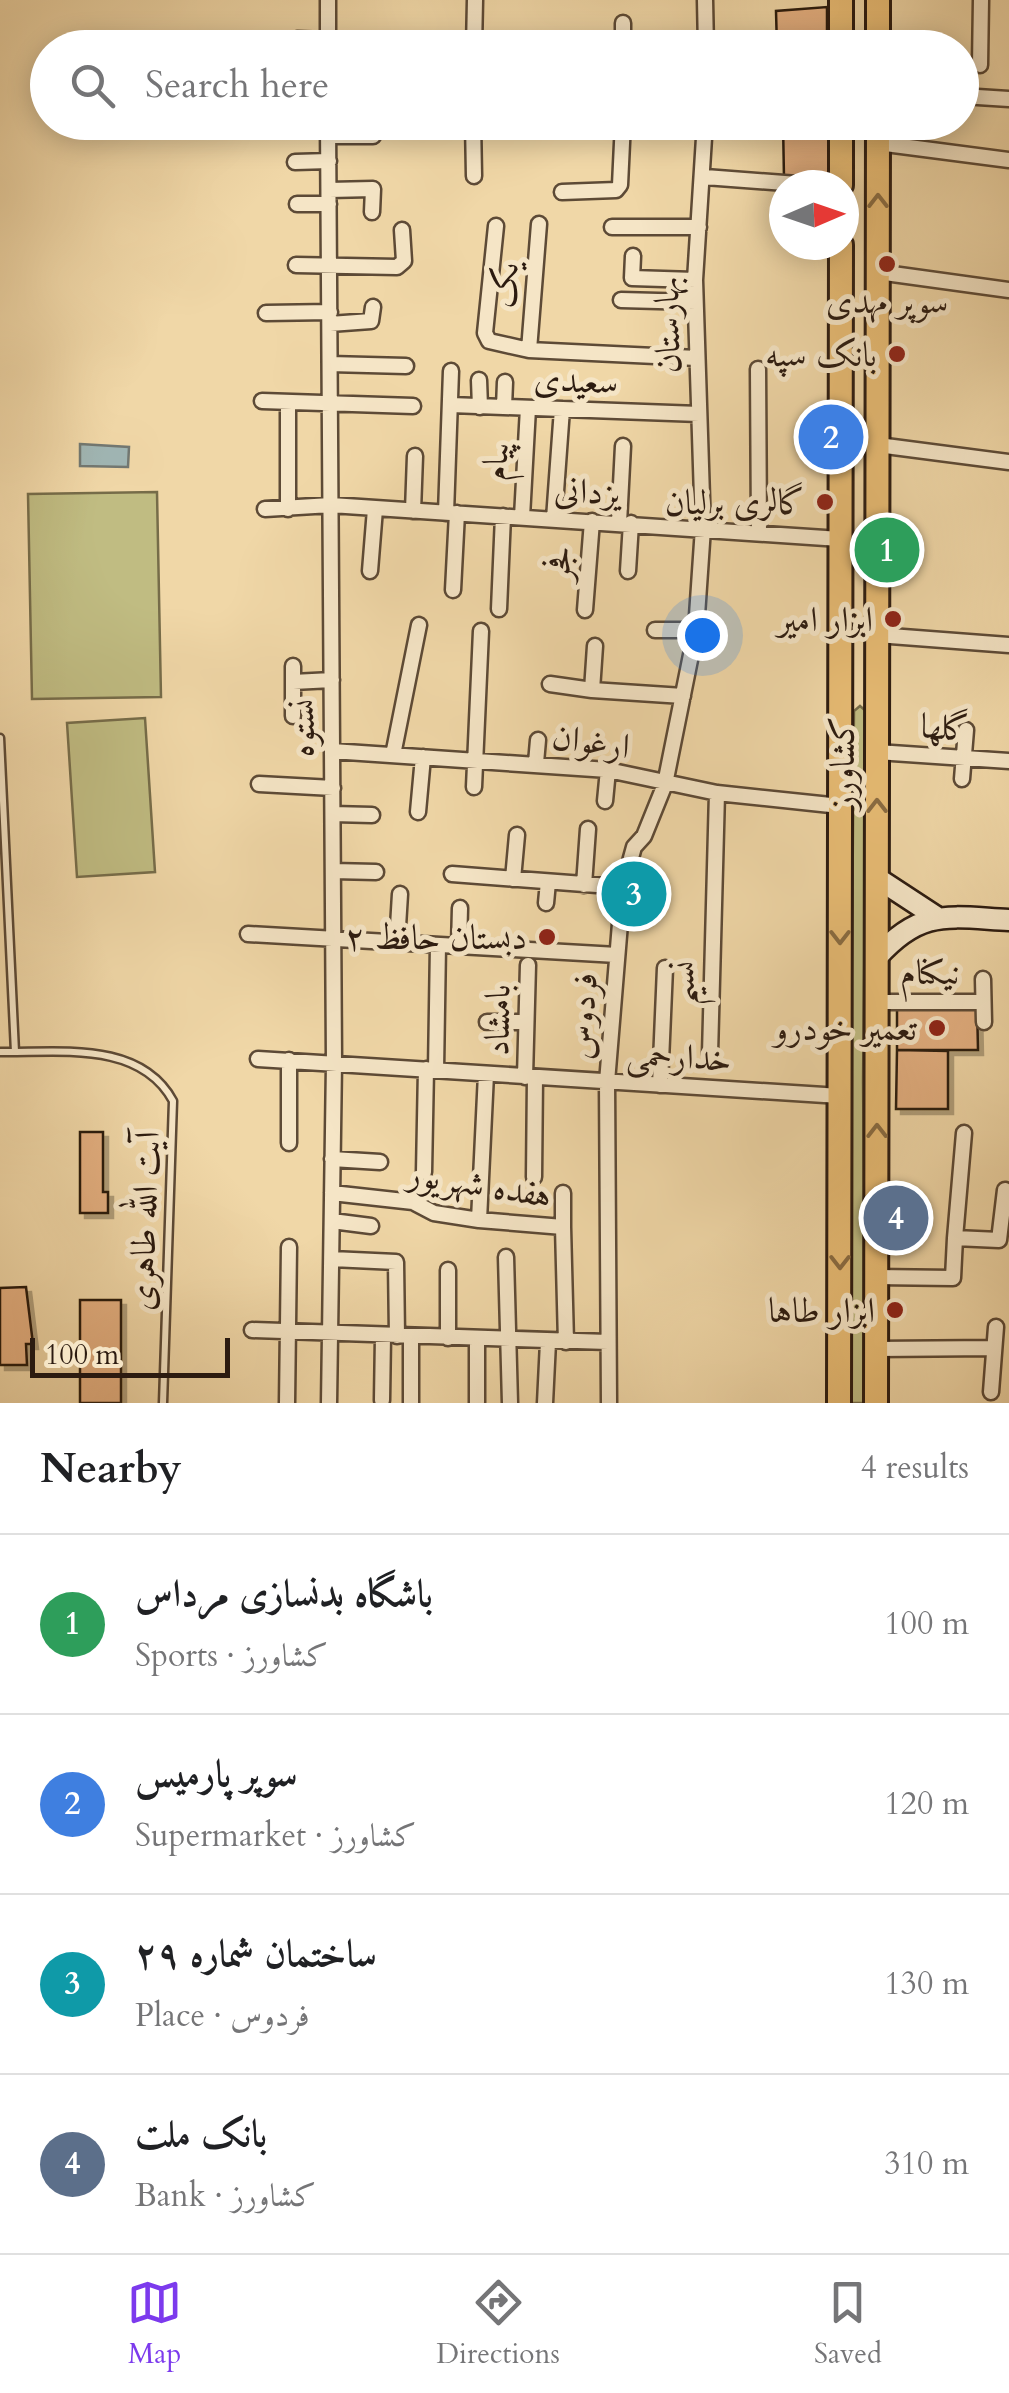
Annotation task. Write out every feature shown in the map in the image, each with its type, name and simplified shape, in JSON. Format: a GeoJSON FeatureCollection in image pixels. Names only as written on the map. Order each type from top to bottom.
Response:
{"type":"FeatureCollection","features":[{"type":"Feature","properties":{"kind":"main road"},"geometry":{"type":"LineString","coordinates":[[841,0],[841,30]]}},
{"type":"Feature","properties":{"kind":"main road"},"geometry":{"type":"LineString","coordinates":[[878,30],[879,1]]}},
{"type":"Feature","properties":{"kind":"main road"},"geometry":{"type":"LineString","coordinates":[[841,140],[841,170]]}},
{"type":"Feature","properties":{"kind":"main road","name":"کشاورز"},"geometry":{"type":"LineString","coordinates":[[876,1403],[878,140]]}},
{"type":"Feature","properties":{"kind":"main road","name":"کشاورز"},"geometry":{"type":"LineString","coordinates":[[840,1403],[841,260]]}},
{"type":"Feature","properties":{"kind":"main road"},"geometry":{"type":"LineString","coordinates":[[877,878],[934,916]]}},
{"type":"Feature","properties":{"kind":"main road"},"geometry":{"type":"LineString","coordinates":[[876,957],[906,928],[934,916],[1009,920]]}},
{"type":"Feature","properties":{"kind":"street"},"geometry":{"type":"LineString","coordinates":[[328,0],[328,30]]}},
{"type":"Feature","properties":{"kind":"street"},"geometry":{"type":"LineString","coordinates":[[474,0],[474,30]]}},
{"type":"Feature","properties":{"kind":"street"},"geometry":{"type":"LineString","coordinates":[[706,0],[706,30]]}},
{"type":"Feature","properties":{"kind":"street"},"geometry":{"type":"LineString","coordinates":[[980,66],[981,0]]}},
{"type":"Feature","properties":{"kind":"street"},"geometry":{"type":"LineString","coordinates":[[623,23],[623,30]]}},
{"type":"Feature","properties":{"kind":"street"},"geometry":{"type":"LineString","coordinates":[[979,97],[1009,98]]}},
{"type":"Feature","properties":{"kind":"street","name":"نستوه"},"geometry":{"type":"LineString","coordinates":[[328,140],[334,939],[329,1403]]}},
{"type":"Feature","properties":{"kind":"street"},"geometry":{"type":"LineString","coordinates":[[474,140],[474,176]]}},
{"type":"Feature","properties":{"kind":"street"},"geometry":{"type":"LineString","coordinates":[[562,192],[616,190],[620,184],[621,140]]}},
{"type":"Feature","properties":{"kind":"street","name":"بهارستان"},"geometry":{"type":"LineString","coordinates":[[703,528],[695,280],[705,140]]}},
{"type":"Feature","properties":{"kind":"street"},"geometry":{"type":"LineString","coordinates":[[912,140],[1009,160]]}},
{"type":"Feature","properties":{"kind":"street"},"geometry":{"type":"LineString","coordinates":[[294,162],[329,161]]}},
{"type":"Feature","properties":{"kind":"street"},"geometry":{"type":"LineString","coordinates":[[704,177],[769,182]]}},
{"type":"Feature","properties":{"kind":"street"},"geometry":{"type":"LineString","coordinates":[[297,204],[372,189],[372,212]]}},
{"type":"Feature","properties":{"kind":"street","name":"یک"},"geometry":{"type":"LineString","coordinates":[[529,350],[539,224]]}},
{"type":"Feature","properties":{"kind":"street"},"geometry":{"type":"LineString","coordinates":[[496,226],[485,333],[489,340],[529,350],[697,358]]}},
{"type":"Feature","properties":{"kind":"street"},"geometry":{"type":"LineString","coordinates":[[612,226],[699,228]]}},
{"type":"Feature","properties":{"kind":"street"},"geometry":{"type":"LineString","coordinates":[[296,265],[402,264],[402,230]]}},
{"type":"Feature","properties":{"kind":"street"},"geometry":{"type":"LineString","coordinates":[[632,256],[632,278],[695,280]]}},
{"type":"Feature","properties":{"kind":"street"},"geometry":{"type":"LineString","coordinates":[[878,272],[1009,290]]}},
{"type":"Feature","properties":{"kind":"street"},"geometry":{"type":"LineString","coordinates":[[621,300],[696,302]]}},
{"type":"Feature","properties":{"kind":"street"},"geometry":{"type":"LineString","coordinates":[[266,313],[372,321],[373,307]]}},
{"type":"Feature","properties":{"kind":"street"},"geometry":{"type":"LineString","coordinates":[[330,364],[406,366]]}},
{"type":"Feature","properties":{"kind":"street"},"geometry":{"type":"LineString","coordinates":[[758,369],[759,533]]}},
{"type":"Feature","properties":{"kind":"street"},"geometry":{"type":"LineString","coordinates":[[452,371],[453,590]]}},
{"type":"Feature","properties":{"kind":"street"},"geometry":{"type":"LineString","coordinates":[[479,380],[480,406]]}},
{"type":"Feature","properties":{"kind":"street"},"geometry":{"type":"LineString","coordinates":[[504,407],[505,382]]}},
{"type":"Feature","properties":{"kind":"street"},"geometry":{"type":"LineString","coordinates":[[262,401],[413,406]]}},
{"type":"Feature","properties":{"kind":"street"},"geometry":{"type":"LineString","coordinates":[[288,404],[288,509]]}},
{"type":"Feature","properties":{"kind":"street","name":"سعیدی"},"geometry":{"type":"LineString","coordinates":[[450,406],[699,414]]}},
{"type":"Feature","properties":{"kind":"street","name":"پیام"},"geometry":{"type":"LineString","coordinates":[[522,517],[528,408]]}},
{"type":"Feature","properties":{"kind":"street"},"geometry":{"type":"LineString","coordinates":[[554,519],[562,410]]}},
{"type":"Feature","properties":{"kind":"street"},"geometry":{"type":"LineString","coordinates":[[878,445],[1009,462]]}},
{"type":"Feature","properties":{"kind":"street"},"geometry":{"type":"LineString","coordinates":[[623,446],[628,572]]}},
{"type":"Feature","properties":{"kind":"street"},"geometry":{"type":"LineString","coordinates":[[413,511],[414,456]]}},
{"type":"Feature","properties":{"kind":"street","name":"یزدانی"},"geometry":{"type":"LineString","coordinates":[[265,509],[331,505],[840,538]]}},
{"type":"Feature","properties":{"kind":"street"},"geometry":{"type":"LineString","coordinates":[[370,571],[375,509]]}},
{"type":"Feature","properties":{"kind":"street"},"geometry":{"type":"LineString","coordinates":[[500,609],[503,516]]}},
{"type":"Feature","properties":{"kind":"street","name":"فجر"},"geometry":{"type":"LineString","coordinates":[[584,610],[592,521]]}},
{"type":"Feature","properties":{"kind":"street","name":"فردوس"},"geometry":{"type":"LineString","coordinates":[[609,1403],[608,1082],[622,888],[634,847],[644,836],[665,784],[696,630],[703,528]]}},
{"type":"Feature","properties":{"kind":"street"},"geometry":{"type":"LineString","coordinates":[[393,755],[418,625]]}},
{"type":"Feature","properties":{"kind":"street"},"geometry":{"type":"LineString","coordinates":[[655,630],[696,630]]}},
{"type":"Feature","properties":{"kind":"street"},"geometry":{"type":"LineString","coordinates":[[474,787],[472,760],[481,631]]}},
{"type":"Feature","properties":{"kind":"street"},"geometry":{"type":"LineString","coordinates":[[878,635],[1009,645]]}},
{"type":"Feature","properties":{"kind":"street"},"geometry":{"type":"LineString","coordinates":[[592,690],[595,646]]}},
{"type":"Feature","properties":{"kind":"street"},"geometry":{"type":"LineString","coordinates":[[293,716],[293,674],[332,680]]}},
{"type":"Feature","properties":{"kind":"street"},"geometry":{"type":"LineString","coordinates":[[550,684],[684,696]]}},
{"type":"Feature","properties":{"kind":"street"},"geometry":{"type":"LineString","coordinates":[[962,779],[966,730]]}},
{"type":"Feature","properties":{"kind":"street"},"geometry":{"type":"LineString","coordinates":[[536,763],[538,740]]}},
{"type":"Feature","properties":{"kind":"street","name":"ارغوان"},"geometry":{"type":"LineString","coordinates":[[332,751],[608,770],[717,793],[840,806]]}},
{"type":"Feature","properties":{"kind":"street","name":"گلها"},"geometry":{"type":"LineString","coordinates":[[877,752],[1009,761]]}},
{"type":"Feature","properties":{"kind":"street"},"geometry":{"type":"LineString","coordinates":[[418,812],[423,757]]}},
{"type":"Feature","properties":{"kind":"street"},"geometry":{"type":"LineString","coordinates":[[605,801],[608,770]]}},
{"type":"Feature","properties":{"kind":"street"},"geometry":{"type":"LineString","coordinates":[[259,784],[332,788]]}},
{"type":"Feature","properties":{"kind":"street","name":"نسیم"},"geometry":{"type":"LineString","coordinates":[[710,1054],[717,793]]}},
{"type":"Feature","properties":{"kind":"street"},"geometry":{"type":"LineString","coordinates":[[333,814],[372,816]]}},
{"type":"Feature","properties":{"kind":"street"},"geometry":{"type":"LineString","coordinates":[[584,885],[588,829]]}},
{"type":"Feature","properties":{"kind":"street"},"geometry":{"type":"LineString","coordinates":[[513,879],[517,835]]}},
{"type":"Feature","properties":{"kind":"street"},"geometry":{"type":"LineString","coordinates":[[333,870],[376,872]]}},
{"type":"Feature","properties":{"kind":"street"},"geometry":{"type":"LineString","coordinates":[[452,874],[622,888]]}},
{"type":"Feature","properties":{"kind":"street"},"geometry":{"type":"LineString","coordinates":[[546,903],[548,882]]}},
{"type":"Feature","properties":{"kind":"street"},"geometry":{"type":"LineString","coordinates":[[397,943],[400,894]]}},
{"type":"Feature","properties":{"kind":"street"},"geometry":{"type":"LineString","coordinates":[[459,946],[460,908]]}},
{"type":"Feature","properties":{"kind":"street"},"geometry":{"type":"LineString","coordinates":[[248,934],[617,955]]}},
{"type":"Feature","properties":{"kind":"street"},"geometry":{"type":"LineString","coordinates":[[424,1172],[438,945]]}},
{"type":"Feature","properties":{"kind":"street","name":"بامشاد"},"geometry":{"type":"LineString","coordinates":[[528,965],[526,1022],[534,1178]]}},
{"type":"Feature","properties":{"kind":"street"},"geometry":{"type":"LineString","coordinates":[[660,1085],[665,968]]}},
{"type":"Feature","properties":{"kind":"street"},"geometry":{"type":"LineString","coordinates":[[983,979],[984,1022]]}},
{"type":"Feature","properties":{"kind":"street","name":"نیکنام"},"geometry":{"type":"LineString","coordinates":[[876,1002],[984,1002]]}},
{"type":"Feature","properties":{"kind":"street"},"geometry":{"type":"LineString","coordinates":[[488,1022],[526,1022]]}},
{"type":"Feature","properties":{"kind":"street","name":"خدارحمی"},"geometry":{"type":"LineString","coordinates":[[258,1059],[840,1096]]}},
{"type":"Feature","properties":{"kind":"street"},"geometry":{"type":"LineString","coordinates":[[289,1060],[289,1143]]}},
{"type":"Feature","properties":{"kind":"street"},"geometry":{"type":"LineString","coordinates":[[479,1220],[486,1074]]}},
{"type":"Feature","properties":{"kind":"street"},"geometry":{"type":"LineString","coordinates":[[876,1278],[953,1278],[964,1133]]}},
{"type":"Feature","properties":{"kind":"street"},"geometry":{"type":"LineString","coordinates":[[332,1159],[380,1162]]}},
{"type":"Feature","properties":{"kind":"street"},"geometry":{"type":"LineString","coordinates":[[955,1238],[999,1240],[1005,1190]]}},
{"type":"Feature","properties":{"kind":"street","name":"هفده شهریور"},"geometry":{"type":"LineString","coordinates":[[332,1193],[412,1202],[434,1213],[479,1220],[563,1227],[566,1342]]}},
{"type":"Feature","properties":{"kind":"street"},"geometry":{"type":"LineString","coordinates":[[563,1193],[563,1227]]}},
{"type":"Feature","properties":{"kind":"street"},"geometry":{"type":"LineString","coordinates":[[332,1221],[370,1226]]}},
{"type":"Feature","properties":{"kind":"street"},"geometry":{"type":"LineString","coordinates":[[288,1247],[288,1403]]}},
{"type":"Feature","properties":{"kind":"street"},"geometry":{"type":"LineString","coordinates":[[506,1256],[510,1403]]}},
{"type":"Feature","properties":{"kind":"street"},"geometry":{"type":"LineString","coordinates":[[332,1260],[396,1262],[397,1336],[411,1403]]}},
{"type":"Feature","properties":{"kind":"street"},"geometry":{"type":"LineString","coordinates":[[448,1270],[448,1338]]}},
{"type":"Feature","properties":{"kind":"street"},"geometry":{"type":"LineString","coordinates":[[991,1392],[996,1327]]}},
{"type":"Feature","properties":{"kind":"street"},"geometry":{"type":"LineString","coordinates":[[252,1330],[608,1342]]}},
{"type":"Feature","properties":{"kind":"street"},"geometry":{"type":"LineString","coordinates":[[382,1400],[397,1336]]}},
{"type":"Feature","properties":{"kind":"street"},"geometry":{"type":"LineString","coordinates":[[476,1402],[478,1339]]}},
{"type":"Feature","properties":{"kind":"street"},"geometry":{"type":"LineString","coordinates":[[545,1403],[548,1342]]}},
{"type":"Feature","properties":{"kind":"street"},"geometry":{"type":"LineString","coordinates":[[876,1349],[994,1348]]}},
{"type":"Feature","properties":{"kind":"lane"},"geometry":{"type":"LineString","coordinates":[[0,738],[15,1052],[0,1052]]}},
{"type":"Feature","properties":{"kind":"lane","name":"آیت الله طاهری"},"geometry":{"type":"LineString","coordinates":[[15,1052],[99,1054],[122,1059],[156,1080],[173,1101],[163,1403]]}},
{"type":"Feature","properties":{"kind":"shaded area"},"geometry":{"type":"Polygon","coordinates":[[[157,492],[161,697],[32,699],[28,494],[157,492]]]}},
{"type":"Feature","properties":{"kind":"shaded area"},"geometry":{"type":"Polygon","coordinates":[[[860,706],[867,712],[863,1081],[866,1403],[848,1403],[854,711],[860,706]]]}},
{"type":"Feature","properties":{"kind":"shaded area"},"geometry":{"type":"Polygon","coordinates":[[[145,718],[155,872],[77,877],[67,723],[145,718]]]}},
{"type":"Feature","properties":{"kind":"water"},"geometry":{"type":"Polygon","coordinates":[[[80,444],[129,447],[128,467],[80,466],[80,444]]]}},
{"type":"Feature","properties":{"kind":"building"},"geometry":{"type":"Polygon","coordinates":[[[827,7],[827,30],[777,30],[776,11],[827,7]]]}},
{"type":"Feature","properties":{"kind":"building"},"geometry":{"type":"Polygon","coordinates":[[[783,140],[830,140],[830,170],[784,170],[783,140]]]}},
{"type":"Feature","properties":{"kind":"building","name":"تعمیر خودرو"},"geometry":{"type":"Polygon","coordinates":[[[977,1005],[978,1050],[897,1050],[897,1006],[977,1005]]]}},
{"type":"Feature","properties":{"kind":"building","name":"تعمیر خودرو"},"geometry":{"type":"Polygon","coordinates":[[[897,1050],[948,1051],[948,1109],[896,1109],[897,1050]]]}},
{"type":"Feature","properties":{"kind":"building"},"geometry":{"type":"Polygon","coordinates":[[[80,1132],[103,1132],[103,1192],[108,1192],[108,1213],[80,1213],[80,1132]]]}},
{"type":"Feature","properties":{"kind":"building"},"geometry":{"type":"Polygon","coordinates":[[[26,1287],[33,1344],[26,1344],[27,1365],[0,1365],[0,1288],[26,1287]]]}},
{"type":"Feature","properties":{"kind":"building"},"geometry":{"type":"Polygon","coordinates":[[[80,1300],[121,1300],[121,1403],[80,1403],[80,1300]]]}},
{"type":"Feature","properties":{"kind":"place","name":"سوپر مهدی"},"geometry":{"type":"Point","coordinates":[887,264]}},
{"type":"Feature","properties":{"kind":"place","name":"بانک سپه"},"geometry":{"type":"Point","coordinates":[897,354]}},
{"type":"Feature","properties":{"kind":"place","name":"سوپر پارمیس"},"geometry":{"type":"Point","coordinates":[831,437]}},
{"type":"Feature","properties":{"kind":"place","name":"گالری برلیان"},"geometry":{"type":"Point","coordinates":[825,502]}},
{"type":"Feature","properties":{"kind":"place","name":"باشگاه بدنسازی مرداس"},"geometry":{"type":"Point","coordinates":[887,550]}},
{"type":"Feature","properties":{"kind":"place","name":"ابزار امیر"},"geometry":{"type":"Point","coordinates":[893,619]}},
{"type":"Feature","properties":{"kind":"place","name":"ساختمان شماره ۲۹"},"geometry":{"type":"Point","coordinates":[634,894]}},
{"type":"Feature","properties":{"kind":"place","name":"دبستان حافظ ۲"},"geometry":{"type":"Point","coordinates":[547,937]}},
{"type":"Feature","properties":{"kind":"place","name":"تعمیر خودرو"},"geometry":{"type":"Point","coordinates":[937,1028]}},
{"type":"Feature","properties":{"kind":"place","name":"بانک ملت"},"geometry":{"type":"Point","coordinates":[896,1218]}},
{"type":"Feature","properties":{"kind":"place","name":"ابزار طاها"},"geometry":{"type":"Point","coordinates":[895,1310]}}]}
